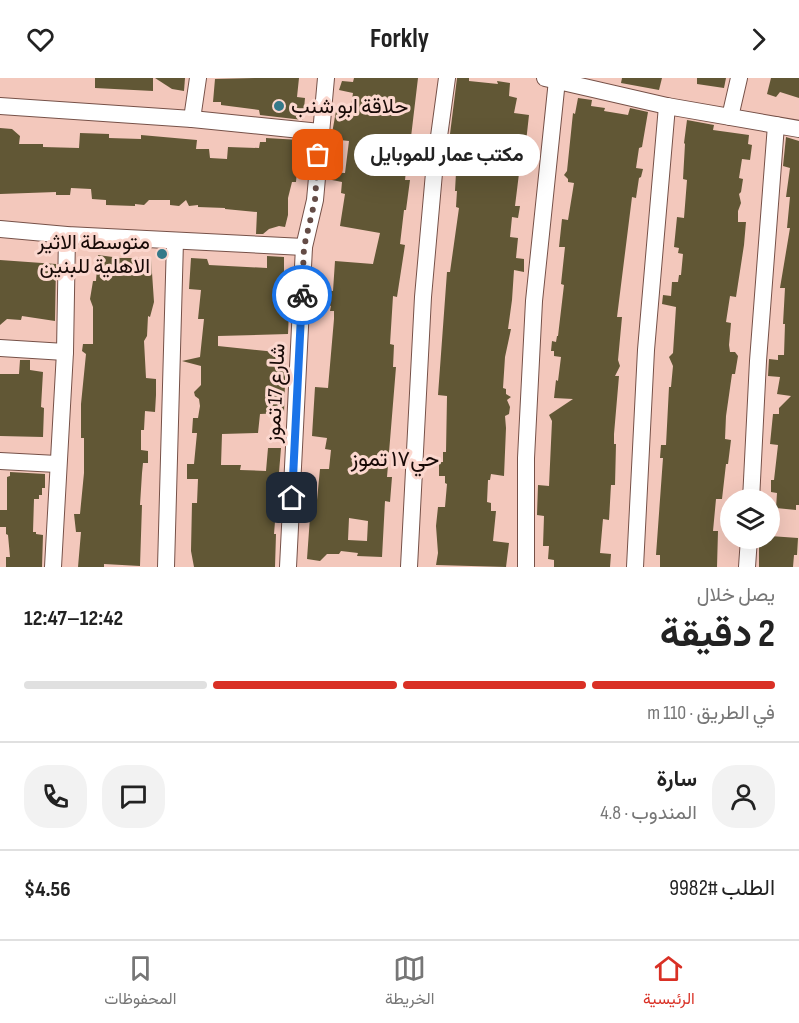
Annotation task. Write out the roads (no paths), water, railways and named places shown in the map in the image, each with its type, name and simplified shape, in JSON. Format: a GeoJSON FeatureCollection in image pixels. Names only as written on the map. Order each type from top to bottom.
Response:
{"type":"FeatureCollection","features":[{"type":"Feature","properties":{"kind":"street"},"geometry":{"type":"LineString","coordinates":[[192,119],[198,78]]}},
{"type":"Feature","properties":{"kind":"street","name":"شارع 17 تموز"},"geometry":{"type":"LineString","coordinates":[[288,567],[304,247],[315,200],[326,78]]}},
{"type":"Feature","properties":{"kind":"street"},"geometry":{"type":"LineString","coordinates":[[409,567],[423,297],[434,173],[447,78]]}},
{"type":"Feature","properties":{"kind":"street"},"geometry":{"type":"LineString","coordinates":[[730,117],[739,78]]}},
{"type":"Feature","properties":{"kind":"street"},"geometry":{"type":"LineString","coordinates":[[526,567],[526,458],[534,301],[551,79],[667,106],[799,129]]}},
{"type":"Feature","properties":{"kind":"street"},"geometry":{"type":"LineString","coordinates":[[0,106],[192,119],[320,132]]}},
{"type":"Feature","properties":{"kind":"street"},"geometry":{"type":"LineString","coordinates":[[635,567],[647,338],[667,106]]}},
{"type":"Feature","properties":{"kind":"street"},"geometry":{"type":"LineString","coordinates":[[752,489],[758,361],[776,125]]}},
{"type":"Feature","properties":{"kind":"street"},"geometry":{"type":"LineString","coordinates":[[0,229],[175,242],[304,247]]}},
{"type":"Feature","properties":{"kind":"street"},"geometry":{"type":"LineString","coordinates":[[53,567],[65,352],[67,235]]}},
{"type":"Feature","properties":{"kind":"street"},"geometry":{"type":"LineString","coordinates":[[166,567],[175,242]]}},
{"type":"Feature","properties":{"kind":"street"},"geometry":{"type":"LineString","coordinates":[[0,348],[65,352]]}},
{"type":"Feature","properties":{"kind":"street"},"geometry":{"type":"LineString","coordinates":[[0,461],[57,464]]}},
{"type":"Feature","properties":{"kind":"street"},"geometry":{"type":"LineString","coordinates":[[747,567],[748,549]]}},
{"type":"Feature","properties":{"kind":"place","name":"حلاقة ابو شنب"},"geometry":{"type":"Point","coordinates":[279,106]}},
{"type":"Feature","properties":{"kind":"place","name":"مكتب عمار للموبايل"},"geometry":{"type":"Point","coordinates":[318,155]}},
{"type":"Feature","properties":{"kind":"place","name":"متوسطة الاثير الاهلية للبنين"},"geometry":{"type":"Point","coordinates":[162,254]}},
{"type":"Feature","properties":{"kind":"district","name":"حي۱۷ تموز"},"geometry":{"type":"Point","coordinates":[395,458]}}]}
